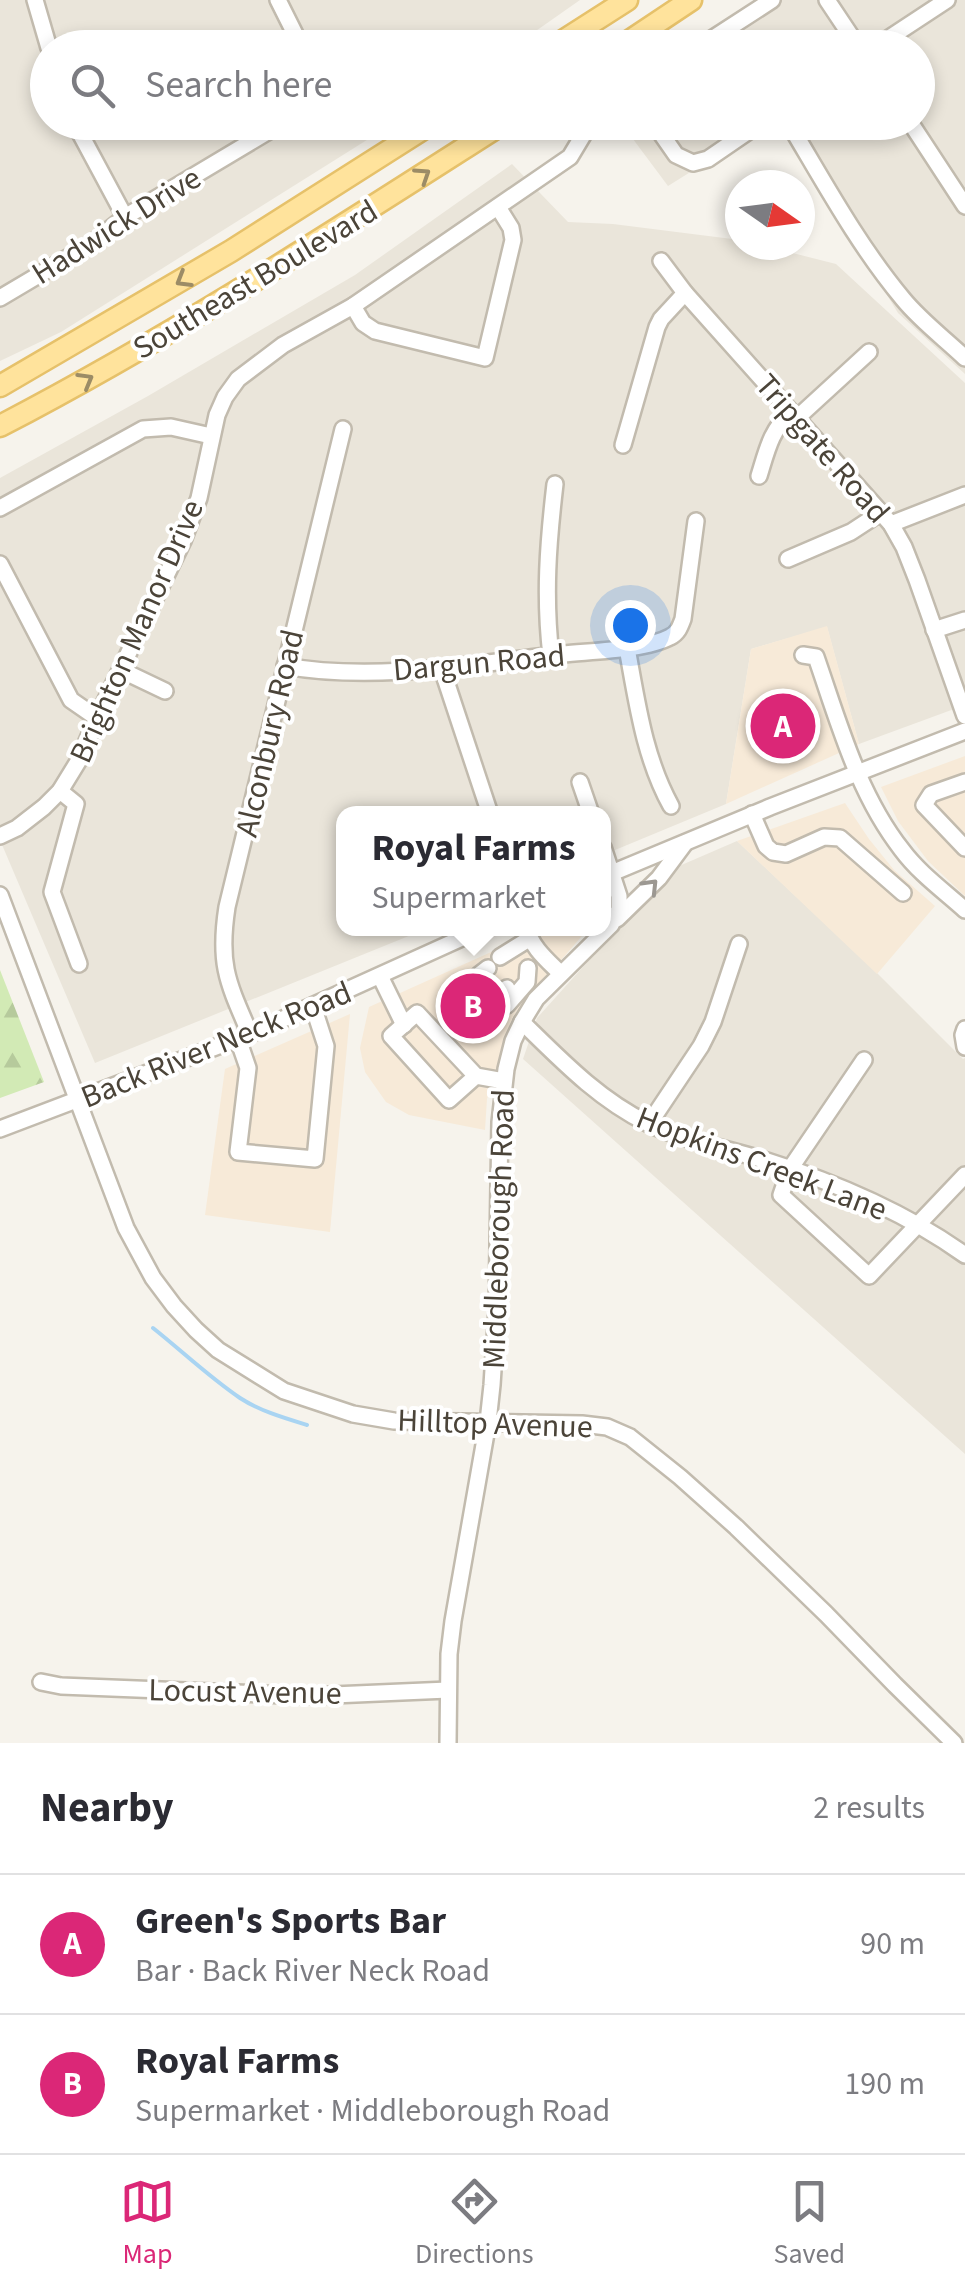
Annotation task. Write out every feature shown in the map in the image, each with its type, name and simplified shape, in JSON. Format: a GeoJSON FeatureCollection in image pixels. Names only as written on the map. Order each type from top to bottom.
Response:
{"type":"FeatureCollection","features":[{"type":"Feature","properties":{"kind":"main road"},"geometry":{"type":"LineString","coordinates":[[580,30],[628,0]]}},
{"type":"Feature","properties":{"kind":"main road"},"geometry":{"type":"LineString","coordinates":[[646,30],[691,0]]}},
{"type":"Feature","properties":{"kind":"main road","name":"Southeast Boulevard"},"geometry":{"type":"LineString","coordinates":[[0,386],[232,251],[406,140]]}},
{"type":"Feature","properties":{"kind":"main road","name":"Southeast Boulevard"},"geometry":{"type":"LineString","coordinates":[[0,426],[208,311],[477,140]]}},
{"type":"Feature","properties":{"kind":"street"},"geometry":{"type":"LineString","coordinates":[[36,0],[44,30]]}},
{"type":"Feature","properties":{"kind":"street"},"geometry":{"type":"LineString","coordinates":[[726,30],[772,0]]}},
{"type":"Feature","properties":{"kind":"street"},"geometry":{"type":"LineString","coordinates":[[827,0],[847,30]]}},
{"type":"Feature","properties":{"kind":"street"},"geometry":{"type":"LineString","coordinates":[[901,30],[947,0]]}},
{"type":"Feature","properties":{"kind":"street"},"geometry":{"type":"LineString","coordinates":[[286,2],[296,30]]}},
{"type":"Feature","properties":{"kind":"street"},"geometry":{"type":"LineString","coordinates":[[84,140],[125,217]]}},
{"type":"Feature","properties":{"kind":"street","name":"Hadwick Drive"},"geometry":{"type":"LineString","coordinates":[[0,298],[254,140]]}},
{"type":"Feature","properties":{"kind":"street","name":"Brighton Manor Drive"},"geometry":{"type":"LineString","coordinates":[[0,836],[34,816],[60,791],[79,760],[184,541],[220,407],[238,380],[282,345],[353,306],[570,157],[580,140]]}},
{"type":"Feature","properties":{"kind":"street"},"geometry":{"type":"LineString","coordinates":[[666,140],[676,155],[692,163],[708,159],[736,140]]}},
{"type":"Feature","properties":{"kind":"street"},"geometry":{"type":"LineString","coordinates":[[799,140],[890,283],[924,322],[965,358]]}},
{"type":"Feature","properties":{"kind":"street"},"geometry":{"type":"LineString","coordinates":[[922,140],[965,206]]}},
{"type":"Feature","properties":{"kind":"street"},"geometry":{"type":"LineString","coordinates":[[353,306],[374,330],[485,358],[513,240],[511,228],[498,207]]}},
{"type":"Feature","properties":{"kind":"street","name":"Tripgate Road"},"geometry":{"type":"LineString","coordinates":[[662,262],[886,518],[911,563],[965,716]]}},
{"type":"Feature","properties":{"kind":"street"},"geometry":{"type":"LineString","coordinates":[[623,445],[656,328],[685,292]]}},
{"type":"Feature","properties":{"kind":"street"},"geometry":{"type":"LineString","coordinates":[[759,476],[779,423],[794,415],[869,352]]}},
{"type":"Feature","properties":{"kind":"street"},"geometry":{"type":"LineString","coordinates":[[0,508],[142,428],[172,427],[211,436]]}},
{"type":"Feature","properties":{"kind":"street","name":"Alconbury Road"},"geometry":{"type":"LineString","coordinates":[[313,1006],[326,1046],[315,1159],[238,1152],[248,1068],[244,1036],[225,971],[222,937],[343,429]]}},
{"type":"Feature","properties":{"kind":"street"},"geometry":{"type":"LineString","coordinates":[[551,656],[546,565],[555,484]]}},
{"type":"Feature","properties":{"kind":"street"},"geometry":{"type":"LineString","coordinates":[[788,560],[886,518],[965,495]]}},
{"type":"Feature","properties":{"kind":"street","name":"Dargun Road"},"geometry":{"type":"LineString","coordinates":[[285,666],[355,671],[442,669],[627,648],[666,639],[677,631],[685,610],[696,522]]}},
{"type":"Feature","properties":{"kind":"street"},"geometry":{"type":"LineString","coordinates":[[0,564],[71,700],[97,718]]}},
{"type":"Feature","properties":{"kind":"street"},"geometry":{"type":"LineString","coordinates":[[934,630],[965,620]]}},
{"type":"Feature","properties":{"kind":"street"},"geometry":{"type":"LineString","coordinates":[[627,648],[647,752],[671,806]]}},
{"type":"Feature","properties":{"kind":"street"},"geometry":{"type":"LineString","coordinates":[[803,655],[816,657],[857,773],[880,818],[904,852],[965,910]]}},
{"type":"Feature","properties":{"kind":"street"},"geometry":{"type":"LineString","coordinates":[[442,669],[487,806]]}},
{"type":"Feature","properties":{"kind":"street"},"geometry":{"type":"LineString","coordinates":[[120,670],[166,691]]}},
{"type":"Feature","properties":{"kind":"street"},"geometry":{"type":"LineString","coordinates":[[611,874],[965,731]]}},
{"type":"Feature","properties":{"kind":"street"},"geometry":{"type":"LineString","coordinates":[[580,782],[588,806]]}},
{"type":"Feature","properties":{"kind":"street"},"geometry":{"type":"LineString","coordinates":[[965,782],[930,794],[924,805],[965,848]]}},
{"type":"Feature","properties":{"kind":"street"},"geometry":{"type":"LineString","coordinates":[[60,791],[76,804],[52,892],[78,964]]}},
{"type":"Feature","properties":{"kind":"street"},"geometry":{"type":"LineString","coordinates":[[752,814],[766,846],[773,852],[786,854],[824,838],[840,838],[903,893]]}},
{"type":"Feature","properties":{"kind":"street","name":"Middleborough Road"},"geometry":{"type":"LineString","coordinates":[[611,926],[660,878],[686,842]]}},
{"type":"Feature","properties":{"kind":"street"},"geometry":{"type":"LineString","coordinates":[[870,864],[896,842]]}},
{"type":"Feature","properties":{"kind":"street"},"geometry":{"type":"LineString","coordinates":[[611,881],[619,896],[619,909],[611,926]]}},
{"type":"Feature","properties":{"kind":"street"},"geometry":{"type":"LineString","coordinates":[[0,895],[78,1100]]}},
{"type":"Feature","properties":{"kind":"street","name":"Back River Neck Road"},"geometry":{"type":"LineString","coordinates":[[0,1129],[244,1036],[467,936]]}},
{"type":"Feature","properties":{"kind":"street"},"geometry":{"type":"LineString","coordinates":[[489,967],[526,936]]}},
{"type":"Feature","properties":{"kind":"street"},"geometry":{"type":"LineString","coordinates":[[529,936],[541,955],[560,973]]}},
{"type":"Feature","properties":{"kind":"street","name":"Middleborough Road"},"geometry":{"type":"LineString","coordinates":[[448,1743],[453,1621],[488,1422],[497,1308],[504,1081],[513,1041],[536,999],[600,936]]}},
{"type":"Feature","properties":{"kind":"street"},"geometry":{"type":"LineString","coordinates":[[648,1124],[701,1046],[739,944]]}},
{"type":"Feature","properties":{"kind":"street"},"geometry":{"type":"LineString","coordinates":[[512,986],[541,955]]}},
{"type":"Feature","properties":{"kind":"street"},"geometry":{"type":"LineString","coordinates":[[380,976],[404,1025]]}},
{"type":"Feature","properties":{"kind":"street"},"geometry":{"type":"LineString","coordinates":[[476,1076],[448,1100],[392,1036],[418,1013],[476,1076],[504,1081]]}},
{"type":"Feature","properties":{"kind":"street","name":"Hopkins Creek Lane"},"geometry":{"type":"LineString","coordinates":[[522,1022],[595,1090],[648,1124],[858,1195],[965,1255]]}},
{"type":"Feature","properties":{"kind":"street"},"geometry":{"type":"LineString","coordinates":[[965,1029],[965,1046]]}},
{"type":"Feature","properties":{"kind":"street"},"geometry":{"type":"LineString","coordinates":[[864,1060],[790,1169],[781,1194],[869,1276],[965,1175]]}},
{"type":"Feature","properties":{"kind":"street","name":"Hilltop Avenue"},"geometry":{"type":"LineString","coordinates":[[78,1100],[139,1254],[174,1306],[218,1350],[284,1391],[353,1414],[394,1421],[582,1424],[607,1427],[630,1437],[736,1527],[954,1743]]}},
{"type":"Feature","properties":{"kind":"street","name":"Locust Avenue"},"geometry":{"type":"LineString","coordinates":[[41,1682],[310,1696],[448,1690]]}},
{"type":"Feature","properties":{"kind":"shaded area"},"geometry":{"type":"Polygon","coordinates":[[[0,0],[580,0],[537,30],[30,30],[30,140],[367,140],[61,332],[0,361],[0,0]]]}},
{"type":"Feature","properties":{"kind":"shaded area"},"geometry":{"type":"Polygon","coordinates":[[[779,0],[965,0],[965,374],[898,313],[815,177],[815,170],[811,170],[792,140],[935,140],[935,30],[734,30],[779,0]]]}},
{"type":"Feature","properties":{"kind":"shaded area"},"geometry":{"type":"Polygon","coordinates":[[[634,140],[742,140],[668,186],[634,140]]]}},
{"type":"Feature","properties":{"kind":"shaded area"},"geometry":{"type":"Polygon","coordinates":[[[512,164],[568,222],[725,238],[725,260],[815,259],[836,264],[965,383],[965,705],[859,744],[827,627],[751,649],[726,804],[611,852],[611,806],[336,806],[336,936],[409,936],[95,1063],[0,840],[0,478],[355,275],[512,164]]]}},
{"type":"Feature","properties":{"kind":"shaded area"},"geometry":{"type":"Polygon","coordinates":[[[827,626],[859,744],[726,804],[751,649],[827,626]]]}},
{"type":"Feature","properties":{"kind":"shaded area"},"geometry":{"type":"Polygon","coordinates":[[[965,756],[965,896],[928,861],[898,821],[881,787],[965,756]]]}},
{"type":"Feature","properties":{"kind":"shaded area"},"geometry":{"type":"Polygon","coordinates":[[[845,803],[894,870],[935,906],[877,974],[737,841],[845,803]]]}},
{"type":"Feature","properties":{"kind":"shaded area"},"geometry":{"type":"Polygon","coordinates":[[[737,841],[965,1058],[965,1454],[523,1059],[537,1018],[663,873],[737,841]]]}},
{"type":"Feature","properties":{"kind":"shaded area"},"geometry":{"type":"Polygon","coordinates":[[[526,936],[582,936],[516,1012],[487,1099],[485,1130],[409,1115],[386,1102],[365,1072],[360,1048],[369,1007],[526,936]]]}},
{"type":"Feature","properties":{"kind":"shaded area"},"geometry":{"type":"Polygon","coordinates":[[[350,1014],[330,1232],[205,1215],[225,1069],[350,1014]]]}},
{"type":"Feature","properties":{"kind":"green space"},"geometry":{"type":"Polygon","coordinates":[[[0,970],[44,1082],[0,1098],[0,970]]]}},
{"type":"Feature","properties":{"kind":"waterway"},"geometry":{"type":"LineString","coordinates":[[153,1328],[240,1398],[307,1425]]}},
{"type":"Feature","properties":{"kind":"place","name":"Green's Sports Bar"},"geometry":{"type":"Point","coordinates":[783,726]}},
{"type":"Feature","properties":{"kind":"place","name":"Royal Farms"},"geometry":{"type":"Point","coordinates":[473,1006]}}]}
